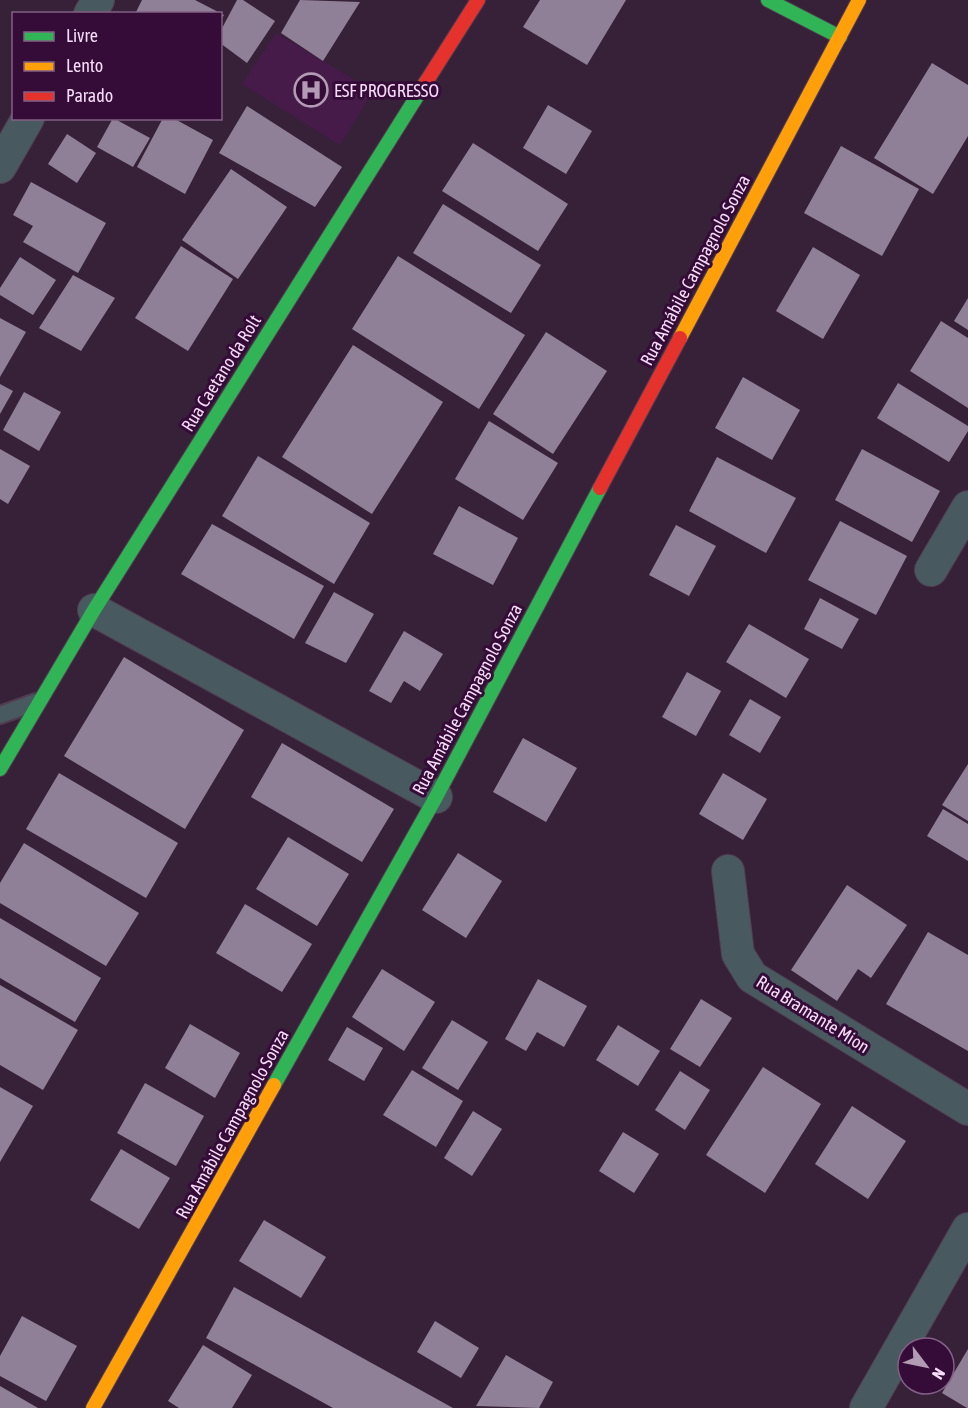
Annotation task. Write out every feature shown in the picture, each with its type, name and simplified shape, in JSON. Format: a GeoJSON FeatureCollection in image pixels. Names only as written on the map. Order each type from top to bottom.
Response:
{"type":"FeatureCollection","features":[{"type":"Feature","properties":{"kind":"street","name":"Rua Caetano da Rolt"},"geometry":{"type":"LineString","coordinates":[[0,769],[94,610],[478,0]]}},
{"type":"Feature","properties":{"kind":"street"},"geometry":{"type":"LineString","coordinates":[[768,0],[840,37]]}},
{"type":"Feature","properties":{"kind":"street","name":"Rua Amábile Campagnolo Sonza"},"geometry":{"type":"LineString","coordinates":[[93,1408],[436,797],[859,0]]}},
{"type":"Feature","properties":{"kind":"street"},"geometry":{"type":"LineString","coordinates":[[0,167],[27,120]]}},
{"type":"Feature","properties":{"kind":"street"},"geometry":{"type":"LineString","coordinates":[[931,570],[968,507]]}},
{"type":"Feature","properties":{"kind":"street"},"geometry":{"type":"LineString","coordinates":[[94,610],[436,797]]}},
{"type":"Feature","properties":{"kind":"street","name":"Rua Bramante Mion"},"geometry":{"type":"LineString","coordinates":[[728,871],[738,954],[752,977],[968,1108]]}},
{"type":"Feature","properties":{"kind":"street"},"geometry":{"type":"LineString","coordinates":[[866,1408],[968,1229]]}},
{"type":"Feature","properties":{"kind":"lane"},"geometry":{"type":"LineString","coordinates":[[0,715],[39,701]]}},
{"type":"Feature","properties":{"kind":"shaded area","name":"ESF PROGRESSO"},"geometry":{"type":"Polygon","coordinates":[[[276,33],[373,91],[340,145],[242,84],[276,33]]]}},
{"type":"Feature","properties":{"kind":"building"},"geometry":{"type":"Polygon","coordinates":[[[142,0],[195,0],[218,12],[136,12],[142,0]]]}},
{"type":"Feature","properties":{"kind":"building"},"geometry":{"type":"Polygon","coordinates":[[[237,0],[243,0],[275,21],[247,63],[222,44],[222,28],[237,0]]]}},
{"type":"Feature","properties":{"kind":"building"},"geometry":{"type":"Polygon","coordinates":[[[300,0],[360,2],[323,61],[281,33],[300,0]]]}},
{"type":"Feature","properties":{"kind":"building"},"geometry":{"type":"Polygon","coordinates":[[[540,0],[626,0],[587,65],[523,27],[540,0]]]}},
{"type":"Feature","properties":{"kind":"building"},"geometry":{"type":"Polygon","coordinates":[[[932,63],[968,85],[968,136],[933,194],[874,158],[932,63]]]}},
{"type":"Feature","properties":{"kind":"building"},"geometry":{"type":"Polygon","coordinates":[[[548,105],[592,131],[566,174],[523,148],[548,105]]]}},
{"type":"Feature","properties":{"kind":"building"},"geometry":{"type":"Polygon","coordinates":[[[247,106],[342,167],[315,207],[219,153],[247,106]]]}},
{"type":"Feature","properties":{"kind":"building"},"geometry":{"type":"Polygon","coordinates":[[[112,120],[117,120],[150,138],[133,167],[97,147],[112,120]]]}},
{"type":"Feature","properties":{"kind":"building"},"geometry":{"type":"Polygon","coordinates":[[[162,120],[177,120],[213,140],[185,194],[137,167],[162,120]]]}},
{"type":"Feature","properties":{"kind":"building"},"geometry":{"type":"Polygon","coordinates":[[[67,134],[96,153],[77,183],[48,164],[67,134]]]}},
{"type":"Feature","properties":{"kind":"building"},"geometry":{"type":"Polygon","coordinates":[[[473,143],[568,204],[538,251],[442,191],[473,143]]]}},
{"type":"Feature","properties":{"kind":"building"},"geometry":{"type":"Polygon","coordinates":[[[841,146],[919,189],[882,256],[804,213],[841,146]]]}},
{"type":"Feature","properties":{"kind":"building"},"geometry":{"type":"Polygon","coordinates":[[[231,169],[287,207],[238,279],[182,240],[231,169]]]}},
{"type":"Feature","properties":{"kind":"building"},"geometry":{"type":"Polygon","coordinates":[[[31,182],[106,223],[78,273],[23,242],[33,226],[13,215],[31,182]]]}},
{"type":"Feature","properties":{"kind":"building"},"geometry":{"type":"Polygon","coordinates":[[[443,204],[541,265],[511,313],[413,253],[443,204]]]}},
{"type":"Feature","properties":{"kind":"building"},"geometry":{"type":"Polygon","coordinates":[[[181,246],[233,279],[188,351],[135,318],[181,246]]]}},
{"type":"Feature","properties":{"kind":"building"},"geometry":{"type":"Polygon","coordinates":[[[813,247],[860,275],[823,339],[776,311],[813,247]]]}},
{"type":"Feature","properties":{"kind":"building"},"geometry":{"type":"Polygon","coordinates":[[[398,256],[525,335],[479,409],[352,329],[398,256]]]}},
{"type":"Feature","properties":{"kind":"building"},"geometry":{"type":"Polygon","coordinates":[[[20,257],[56,280],[33,315],[0,295],[0,288],[20,257]]]}},
{"type":"Feature","properties":{"kind":"building"},"geometry":{"type":"Polygon","coordinates":[[[73,275],[115,298],[81,351],[39,328],[73,275]]]}},
{"type":"Feature","properties":{"kind":"building"},"geometry":{"type":"Polygon","coordinates":[[[968,298],[968,330],[954,321],[968,298]]]}},
{"type":"Feature","properties":{"kind":"building"},"geometry":{"type":"Polygon","coordinates":[[[0,318],[26,332],[0,377],[0,318]]]}},
{"type":"Feature","properties":{"kind":"building"},"geometry":{"type":"Polygon","coordinates":[[[941,321],[968,338],[968,408],[910,371],[941,321]]]}},
{"type":"Feature","properties":{"kind":"building"},"geometry":{"type":"Polygon","coordinates":[[[546,332],[607,371],[553,454],[493,414],[546,332]]]}},
{"type":"Feature","properties":{"kind":"building"},"geometry":{"type":"Polygon","coordinates":[[[353,345],[443,402],[372,514],[282,457],[353,345]]]}},
{"type":"Feature","properties":{"kind":"building"},"geometry":{"type":"Polygon","coordinates":[[[743,377],[800,410],[772,460],[715,428],[743,377]]]}},
{"type":"Feature","properties":{"kind":"building"},"geometry":{"type":"Polygon","coordinates":[[[898,383],[968,426],[968,431],[949,462],[877,418],[898,383]]]}},
{"type":"Feature","properties":{"kind":"building"},"geometry":{"type":"Polygon","coordinates":[[[0,384],[13,391],[0,414],[0,384]]]}},
{"type":"Feature","properties":{"kind":"building"},"geometry":{"type":"Polygon","coordinates":[[[24,392],[61,412],[39,451],[3,430],[24,392]]]}},
{"type":"Feature","properties":{"kind":"building"},"geometry":{"type":"Polygon","coordinates":[[[489,421],[558,463],[523,520],[455,479],[489,421]]]}},
{"type":"Feature","properties":{"kind":"building"},"geometry":{"type":"Polygon","coordinates":[[[0,449],[30,466],[8,504],[0,499],[0,449]]]}},
{"type":"Feature","properties":{"kind":"building"},"geometry":{"type":"Polygon","coordinates":[[[862,449],[940,491],[912,542],[835,500],[862,449]]]}},
{"type":"Feature","properties":{"kind":"building"},"geometry":{"type":"Polygon","coordinates":[[[258,456],[370,523],[334,584],[222,516],[258,456]]]}},
{"type":"Feature","properties":{"kind":"building"},"geometry":{"type":"Polygon","coordinates":[[[717,457],[796,498],[766,553],[689,511],[717,457]]]}},
{"type":"Feature","properties":{"kind":"building"},"geometry":{"type":"Polygon","coordinates":[[[459,506],[518,538],[493,585],[433,554],[459,506]]]}},
{"type":"Feature","properties":{"kind":"building"},"geometry":{"type":"Polygon","coordinates":[[[840,521],[907,556],[876,615],[808,580],[840,521]]]}},
{"type":"Feature","properties":{"kind":"building"},"geometry":{"type":"Polygon","coordinates":[[[212,524],[324,586],[294,639],[181,574],[212,524]]]}},
{"type":"Feature","properties":{"kind":"building"},"geometry":{"type":"Polygon","coordinates":[[[676,525],[716,546],[689,596],[649,575],[676,525]]]}},
{"type":"Feature","properties":{"kind":"building"},"geometry":{"type":"Polygon","coordinates":[[[334,592],[374,614],[346,663],[305,643],[334,592]]]}},
{"type":"Feature","properties":{"kind":"building"},"geometry":{"type":"Polygon","coordinates":[[[820,598],[859,619],[842,649],[804,629],[820,598]]]}},
{"type":"Feature","properties":{"kind":"building"},"geometry":{"type":"Polygon","coordinates":[[[749,624],[809,659],[786,698],[726,662],[749,624]]]}},
{"type":"Feature","properties":{"kind":"building"},"geometry":{"type":"Polygon","coordinates":[[[404,631],[443,654],[420,691],[404,681],[391,703],[369,691],[404,631]]]}},
{"type":"Feature","properties":{"kind":"building"},"geometry":{"type":"Polygon","coordinates":[[[124,657],[244,730],[185,829],[64,756],[124,657]]]}},
{"type":"Feature","properties":{"kind":"building"},"geometry":{"type":"Polygon","coordinates":[[[687,672],[721,691],[696,736],[662,717],[687,672]]]}},
{"type":"Feature","properties":{"kind":"building"},"geometry":{"type":"Polygon","coordinates":[[[750,699],[781,717],[760,753],[729,735],[750,699]]]}},
{"type":"Feature","properties":{"kind":"building"},"geometry":{"type":"Polygon","coordinates":[[[523,738],[577,768],[546,822],[493,792],[523,738]]]}},
{"type":"Feature","properties":{"kind":"building"},"geometry":{"type":"Polygon","coordinates":[[[282,743],[394,809],[362,862],[251,797],[282,743]]]}},
{"type":"Feature","properties":{"kind":"building"},"geometry":{"type":"Polygon","coordinates":[[[968,764],[968,821],[942,805],[968,764]]]}},
{"type":"Feature","properties":{"kind":"building"},"geometry":{"type":"Polygon","coordinates":[[[59,773],[178,843],[146,898],[26,829],[59,773]]]}},
{"type":"Feature","properties":{"kind":"building"},"geometry":{"type":"Polygon","coordinates":[[[723,773],[767,799],[743,840],[699,814],[723,773]]]}},
{"type":"Feature","properties":{"kind":"building"},"geometry":{"type":"Polygon","coordinates":[[[943,809],[968,824],[968,861],[927,836],[943,809]]]}},
{"type":"Feature","properties":{"kind":"building"},"geometry":{"type":"Polygon","coordinates":[[[288,837],[349,874],[317,926],[256,889],[288,837]]]}},
{"type":"Feature","properties":{"kind":"building"},"geometry":{"type":"Polygon","coordinates":[[[24,843],[139,913],[106,966],[0,903],[0,883],[24,843]]]}},
{"type":"Feature","properties":{"kind":"building"},"geometry":{"type":"Polygon","coordinates":[[[458,853],[502,881],[466,938],[422,910],[458,853]]]}},
{"type":"Feature","properties":{"kind":"building"},"geometry":{"type":"Polygon","coordinates":[[[847,885],[907,925],[871,978],[858,969],[837,1001],[791,970],[847,885]]]}},
{"type":"Feature","properties":{"kind":"building"},"geometry":{"type":"Polygon","coordinates":[[[245,904],[312,944],[282,992],[216,953],[245,904]]]}},
{"type":"Feature","properties":{"kind":"building"},"geometry":{"type":"Polygon","coordinates":[[[0,918],[101,978],[75,1022],[0,978],[0,918]]]}},
{"type":"Feature","properties":{"kind":"building"},"geometry":{"type":"Polygon","coordinates":[[[928,932],[968,955],[968,1051],[886,1004],[928,932]]]}},
{"type":"Feature","properties":{"kind":"building"},"geometry":{"type":"Polygon","coordinates":[[[382,969],[435,1002],[404,1051],[352,1017],[382,969]]]}},
{"type":"Feature","properties":{"kind":"building"},"geometry":{"type":"Polygon","coordinates":[[[538,979],[587,1006],[564,1047],[537,1032],[526,1051],[505,1039],[538,979]]]}},
{"type":"Feature","properties":{"kind":"building"},"geometry":{"type":"Polygon","coordinates":[[[0,985],[78,1030],[43,1090],[0,1065],[0,985]]]}},
{"type":"Feature","properties":{"kind":"building"},"geometry":{"type":"Polygon","coordinates":[[[701,999],[732,1018],[700,1067],[670,1049],[701,999]]]}},
{"type":"Feature","properties":{"kind":"building"},"geometry":{"type":"Polygon","coordinates":[[[452,1020],[488,1042],[458,1090],[422,1068],[452,1020]]]}},
{"type":"Feature","properties":{"kind":"building"},"geometry":{"type":"Polygon","coordinates":[[[190,1024],[240,1053],[215,1098],[165,1068],[190,1024]]]}},
{"type":"Feature","properties":{"kind":"building"},"geometry":{"type":"Polygon","coordinates":[[[618,1025],[660,1051],[638,1086],[596,1060],[618,1025]]]}},
{"type":"Feature","properties":{"kind":"building"},"geometry":{"type":"Polygon","coordinates":[[[347,1027],[383,1048],[364,1081],[328,1060],[347,1027]]]}},
{"type":"Feature","properties":{"kind":"building"},"geometry":{"type":"Polygon","coordinates":[[[763,1067],[821,1104],[765,1193],[706,1155],[763,1067]]]}},
{"type":"Feature","properties":{"kind":"building"},"geometry":{"type":"Polygon","coordinates":[[[412,1070],[463,1101],[436,1147],[383,1115],[412,1070]]]}},
{"type":"Feature","properties":{"kind":"building"},"geometry":{"type":"Polygon","coordinates":[[[680,1071],[710,1090],[685,1130],[655,1110],[680,1071]]]}},
{"type":"Feature","properties":{"kind":"building"},"geometry":{"type":"Polygon","coordinates":[[[145,1083],[204,1116],[176,1166],[117,1133],[145,1083]]]}},
{"type":"Feature","properties":{"kind":"building"},"geometry":{"type":"Polygon","coordinates":[[[0,1087],[33,1106],[0,1162],[0,1087]]]}},
{"type":"Feature","properties":{"kind":"building"},"geometry":{"type":"Polygon","coordinates":[[[852,1106],[906,1141],[868,1199],[815,1164],[852,1106]]]}},
{"type":"Feature","properties":{"kind":"building"},"geometry":{"type":"Polygon","coordinates":[[[473,1111],[502,1129],[472,1176],[444,1158],[473,1111]]]}},
{"type":"Feature","properties":{"kind":"building"},"geometry":{"type":"Polygon","coordinates":[[[623,1132],[659,1154],[634,1193],[599,1171],[623,1132]]]}},
{"type":"Feature","properties":{"kind":"building"},"geometry":{"type":"Polygon","coordinates":[[[121,1149],[170,1178],[139,1229],[90,1200],[121,1149]]]}},
{"type":"Feature","properties":{"kind":"building"},"geometry":{"type":"Polygon","coordinates":[[[264,1220],[326,1257],[301,1298],[239,1261],[264,1220]]]}},
{"type":"Feature","properties":{"kind":"building"},"geometry":{"type":"Polygon","coordinates":[[[234,1287],[453,1408],[333,1408],[206,1338],[234,1287]]]}},
{"type":"Feature","properties":{"kind":"building"},"geometry":{"type":"Polygon","coordinates":[[[22,1316],[77,1346],[46,1401],[0,1376],[0,1356],[22,1316]]]}},
{"type":"Feature","properties":{"kind":"building"},"geometry":{"type":"Polygon","coordinates":[[[435,1321],[479,1348],[461,1378],[417,1352],[435,1321]]]}},
{"type":"Feature","properties":{"kind":"building"},"geometry":{"type":"Polygon","coordinates":[[[203,1345],[252,1375],[232,1408],[179,1408],[168,1401],[203,1345]]]}},
{"type":"Feature","properties":{"kind":"building"},"geometry":{"type":"Polygon","coordinates":[[[968,1349],[968,1408],[947,1396],[956,1396],[956,1369],[968,1349]]]}},
{"type":"Feature","properties":{"kind":"building"},"geometry":{"type":"Polygon","coordinates":[[[506,1355],[553,1382],[539,1408],[476,1406],[506,1355]]]}},
{"type":"Feature","properties":{"kind":"building"},"geometry":{"type":"Polygon","coordinates":[[[0,1386],[38,1408],[0,1408],[0,1386]]]}},
{"type":"Feature","properties":{"kind":"traffic: fast"},"geometry":{"type":"LineString","coordinates":[[768,0],[840,37]]}},
{"type":"Feature","properties":{"kind":"traffic: fast"},"geometry":{"type":"LineString","coordinates":[[0,769],[94,610],[426,82]]}},
{"type":"Feature","properties":{"kind":"traffic: fast"},"geometry":{"type":"LineString","coordinates":[[274,1085],[436,797],[600,488]]}},
{"type":"Feature","properties":{"kind":"traffic: slow"},"geometry":{"type":"LineString","coordinates":[[680,338],[859,0]]}},
{"type":"Feature","properties":{"kind":"traffic: slow"},"geometry":{"type":"LineString","coordinates":[[93,1408],[274,1085]]}},
{"type":"Feature","properties":{"kind":"traffic: jam"},"geometry":{"type":"LineString","coordinates":[[426,82],[478,0]]}},
{"type":"Feature","properties":{"kind":"traffic: jam"},"geometry":{"type":"LineString","coordinates":[[600,488],[680,338]]}},
{"type":"Feature","properties":{"kind":"place","name":"ESF PROGRESSO"},"geometry":{"type":"Point","coordinates":[311,90]}}]}
